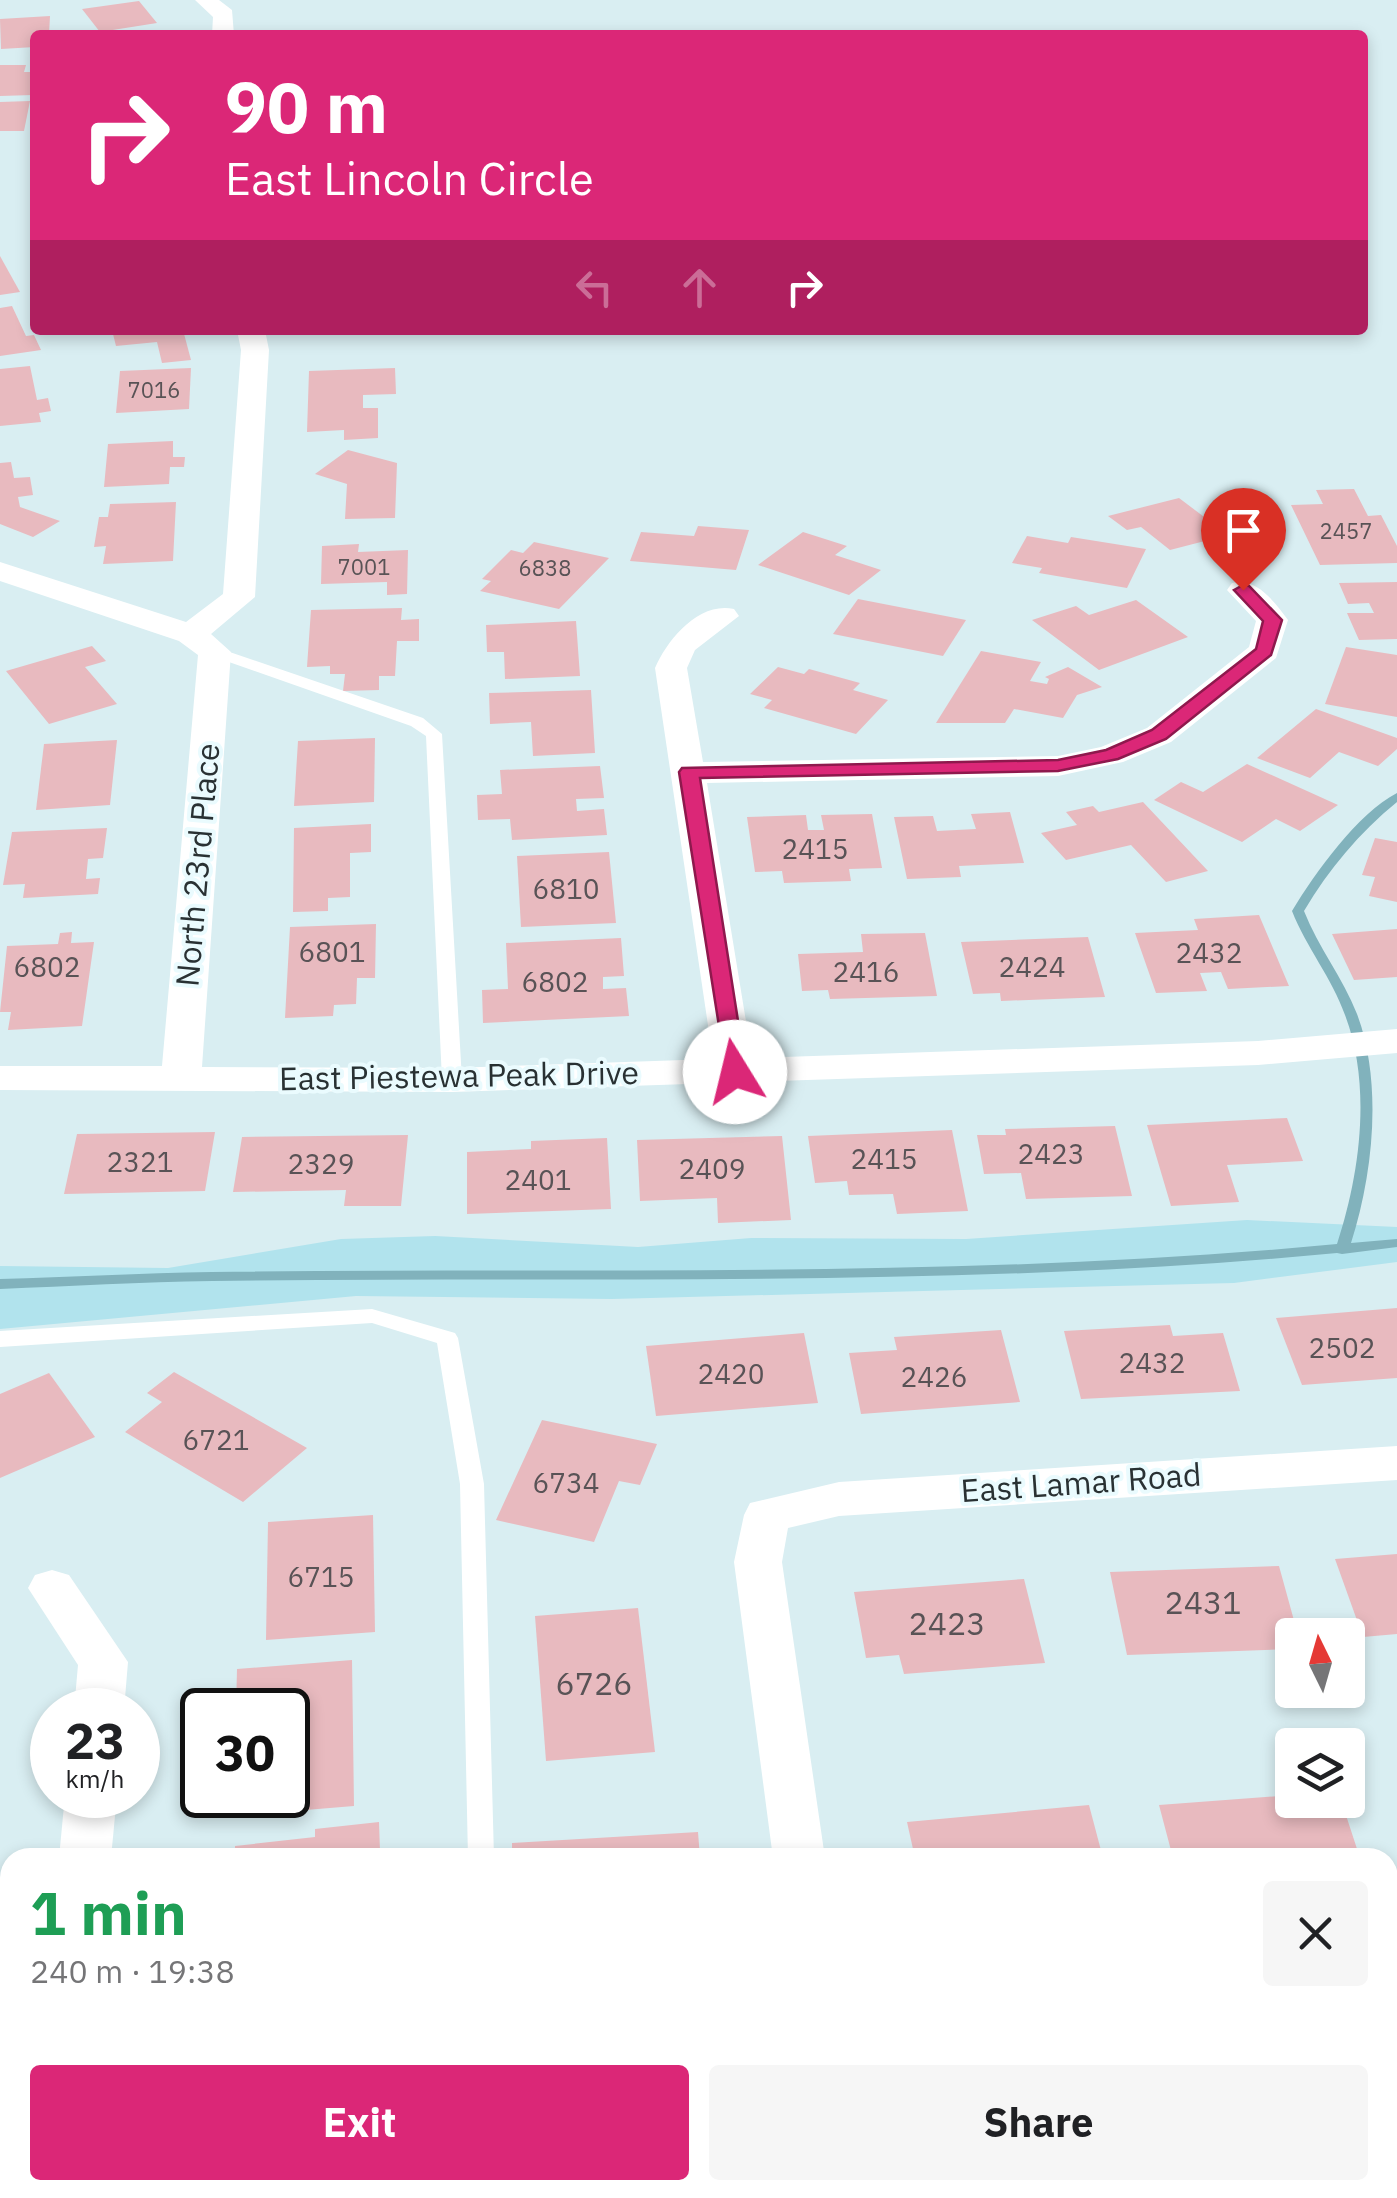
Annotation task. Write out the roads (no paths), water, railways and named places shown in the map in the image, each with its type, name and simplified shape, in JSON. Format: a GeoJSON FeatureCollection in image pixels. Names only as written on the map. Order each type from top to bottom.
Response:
{"type":"FeatureCollection","features":[{"type":"Feature","properties":{"kind":"street"},"geometry":{"type":"LineString","coordinates":[[206,0],[224,15],[222,30]]}},
{"type":"Feature","properties":{"kind":"street"},"geometry":{"type":"LineString","coordinates":[[0,572],[203,643],[239,598],[255,350],[252,335]]}},
{"type":"Feature","properties":{"kind":"street"},"geometry":{"type":"LineString","coordinates":[[689,772],[1058,766],[1111,755],[1159,734],[1264,651],[1272,620],[1243,590]]}},
{"type":"Feature","properties":{"kind":"street"},"geometry":{"type":"LineString","coordinates":[[723,616],[680,645],[671,668],[735,1072]]}},
{"type":"Feature","properties":{"kind":"street","name":"North 23rd Place"},"geometry":{"type":"LineString","coordinates":[[181,1078],[203,643]]}},
{"type":"Feature","properties":{"kind":"street","name":"East Piestewa Peak Drive"},"geometry":{"type":"LineString","coordinates":[[0,1078],[452,1080],[1258,1052],[1397,1040]]}},
{"type":"Feature","properties":{"kind":"street","name":"East Lamar Road"},"geometry":{"type":"LineString","coordinates":[[798,1848],[758,1562],[767,1514],[839,1499],[1397,1463]]}},
{"type":"Feature","properties":{"kind":"street"},"geometry":{"type":"LineString","coordinates":[[52,1588],[103,1662],[100,1688]]}},
{"type":"Feature","properties":{"kind":"street"},"geometry":{"type":"LineString","coordinates":[[86,1848],[89,1818]]}},
{"type":"Feature","properties":{"kind":"lane"},"geometry":{"type":"LineString","coordinates":[[203,643],[417,722],[434,734],[452,1080]]}},
{"type":"Feature","properties":{"kind":"lane"},"geometry":{"type":"LineString","coordinates":[[0,1340],[372,1316],[446,1338],[472,1484],[481,1848]]}},
{"type":"Feature","properties":{"kind":"waterway"},"geometry":{"type":"LineString","coordinates":[[1343,1248],[1362,1165],[1364,1068],[1351,1014],[1298,911],[1342,848],[1397,796]]}},
{"type":"Feature","properties":{"kind":"waterway"},"geometry":{"type":"LineString","coordinates":[[1343,1248],[1397,1243]]}},
{"type":"Feature","properties":{"kind":"waterway"},"geometry":{"type":"LineString","coordinates":[[0,1284],[212,1276],[965,1272],[1253,1257],[1343,1248]]}}]}
